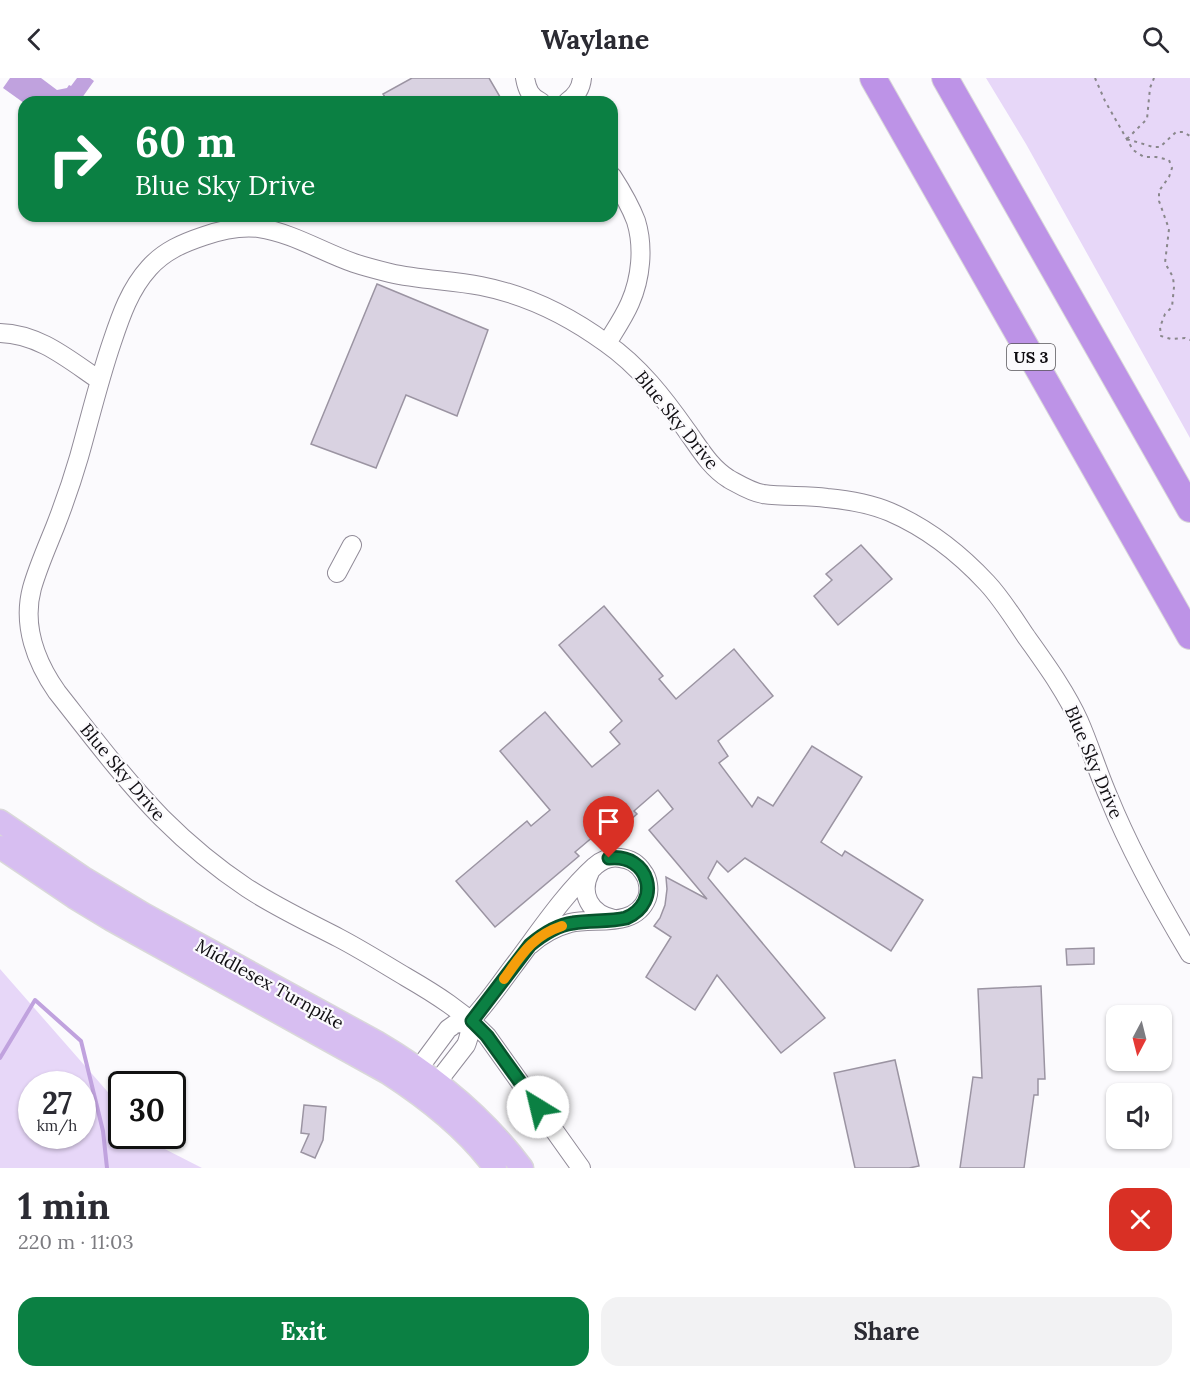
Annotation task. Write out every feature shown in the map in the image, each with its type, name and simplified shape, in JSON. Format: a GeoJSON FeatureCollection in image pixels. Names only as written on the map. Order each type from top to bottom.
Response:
{"type":"FeatureCollection","features":[{"type":"Feature","properties":{"kind":"highway","name":"US 3"},"geometry":{"type":"LineString","coordinates":[[873,78],[1190,636]]}},
{"type":"Feature","properties":{"kind":"highway"},"geometry":{"type":"LineString","coordinates":[[945,78],[1190,509]]}},
{"type":"Feature","properties":{"kind":"main road","name":"Middlesex Turnpike"},"geometry":{"type":"LineString","coordinates":[[0,821],[85,879],[143,914],[378,1043],[412,1076],[431,1090],[477,1116],[508,1149],[522,1168]]}},
{"type":"Feature","properties":{"kind":"main road","name":"Middlesex Turnpike"},"geometry":{"type":"LineString","coordinates":[[0,847],[112,920],[368,1062],[412,1076]]}},
{"type":"Feature","properties":{"kind":"main road","name":"Middlesex Turnpike"},"geometry":{"type":"LineString","coordinates":[[431,1090],[462,1131],[495,1168]]}},
{"type":"Feature","properties":{"kind":"street"},"geometry":{"type":"LineString","coordinates":[[525,78],[528,91],[532,96]]}},
{"type":"Feature","properties":{"kind":"street"},"geometry":{"type":"LineString","coordinates":[[575,96],[580,89],[582,78]]}},
{"type":"Feature","properties":{"kind":"street"},"geometry":{"type":"LineString","coordinates":[[607,343],[636,288],[640,252],[636,221],[618,186]]}},
{"type":"Feature","properties":{"kind":"street","name":"Blue Sky Drive"},"geometry":{"type":"LineString","coordinates":[[581,1168],[487,1036],[472,1021],[443,998],[362,950],[276,906],[214,864],[171,827],[138,793],[45,676],[31,634],[29,612],[31,592],[70,486],[99,381],[125,305],[136,285],[150,267],[165,254],[182,244],[232,229],[256,228],[308,243],[376,270],[425,280],[486,287],[538,302],[590,331],[649,380],[686,428],[705,458],[724,476],[745,488],[762,494],[825,497],[860,503],[889,511],[924,530],[962,558],[991,586],[1055,678],[1078,719],[1109,800],[1138,861],[1190,954]]}},
{"type":"Feature","properties":{"kind":"street"},"geometry":{"type":"LineString","coordinates":[[0,333],[27,336],[40,342],[99,381]]}},
{"type":"Feature","properties":{"kind":"street"},"geometry":{"type":"LineString","coordinates":[[337,573],[352,545]]}},
{"type":"Feature","properties":{"kind":"street"},"geometry":{"type":"LineString","coordinates":[[431,1090],[466,1045],[472,1021],[563,900],[596,865],[609,858],[623,858],[642,869],[648,892],[642,907],[633,915],[626,918],[570,923],[540,936],[530,945]]}},
{"type":"Feature","properties":{"kind":"street"},"geometry":{"type":"LineString","coordinates":[[596,865],[587,879],[587,898],[599,914],[615,919]]}},
{"type":"Feature","properties":{"kind":"street"},"geometry":{"type":"LineString","coordinates":[[412,1076],[448,1029],[455,1024],[472,1021]]}},
{"type":"Feature","properties":{"kind":"path"},"geometry":{"type":"LineString","coordinates":[[1095,78],[1105,101],[1133,150],[1144,157],[1169,160],[1172,168],[1169,177],[1159,191],[1159,201],[1169,229],[1165,263],[1173,277],[1174,287],[1172,307],[1165,314],[1160,327],[1161,336],[1190,340]]}},
{"type":"Feature","properties":{"kind":"path"},"geometry":{"type":"LineString","coordinates":[[1127,139],[1147,119],[1150,88],[1154,78]]}},
{"type":"Feature","properties":{"kind":"path"},"geometry":{"type":"LineString","coordinates":[[1127,139],[1152,147],[1160,147],[1176,132],[1183,132],[1190,136]]}},
{"type":"Feature","properties":{"kind":"shaded area"},"geometry":{"type":"Polygon","coordinates":[[[10,78],[41,78],[57,90],[71,86],[77,78],[90,78],[94,81],[83,96],[18,96],[18,99],[3,88],[10,78]]]}},
{"type":"Feature","properties":{"kind":"shaded area"},"geometry":{"type":"Polygon","coordinates":[[[986,78],[1190,78],[1190,438],[1026,144],[986,78]]]}},
{"type":"Feature","properties":{"kind":"shaded area"},"geometry":{"type":"Polygon","coordinates":[[[0,969],[89,1071],[18,1071],[18,1149],[96,1149],[96,1078],[108,1092],[108,1149],[165,1149],[202,1168],[0,1168],[0,969]]]}},
{"type":"Feature","properties":{"kind":"building"},"geometry":{"type":"Polygon","coordinates":[[[412,78],[489,78],[500,96],[384,96],[383,94],[412,78]]]}},
{"type":"Feature","properties":{"kind":"building"},"geometry":{"type":"Polygon","coordinates":[[[377,284],[488,330],[457,416],[406,395],[376,468],[311,444],[377,284]]]}},
{"type":"Feature","properties":{"kind":"building"},"geometry":{"type":"Polygon","coordinates":[[[861,545],[892,579],[838,625],[814,596],[832,580],[826,574],[861,545]]]}},
{"type":"Feature","properties":{"kind":"building"},"geometry":{"type":"Polygon","coordinates":[[[604,606],[663,676],[659,679],[676,699],[734,649],[773,696],[718,741],[728,756],[719,763],[752,807],[758,797],[773,806],[812,746],[862,777],[821,842],[842,856],[845,851],[923,900],[891,951],[745,858],[728,872],[717,861],[708,878],[825,1018],[781,1053],[717,975],[695,1010],[646,977],[671,937],[654,926],[665,905],[666,877],[707,899],[649,830],[673,809],[658,790],[634,811],[637,814],[628,822],[625,818],[598,841],[594,836],[575,852],[579,856],[495,927],[456,881],[527,821],[531,826],[550,810],[500,751],[545,712],[592,767],[620,744],[610,732],[622,721],[559,645],[604,606]]]}},
{"type":"Feature","properties":{"kind":"building"},"geometry":{"type":"Polygon","coordinates":[[[1094,948],[1094,964],[1067,965],[1066,949],[1094,948]]]}},
{"type":"Feature","properties":{"kind":"building"},"geometry":{"type":"Polygon","coordinates":[[[1041,986],[1045,1079],[1038,1079],[1038,1095],[1034,1095],[1024,1168],[960,1168],[973,1077],[982,1078],[978,989],[1041,986]]]}},
{"type":"Feature","properties":{"kind":"building"},"geometry":{"type":"Polygon","coordinates":[[[895,1060],[919,1166],[855,1168],[834,1073],[895,1060]]]}},
{"type":"Feature","properties":{"kind":"building"},"geometry":{"type":"Polygon","coordinates":[[[304,1105],[326,1107],[323,1140],[315,1158],[301,1152],[309,1134],[301,1133],[304,1105]]]}},
{"type":"Feature","properties":{"kind":"waterway"},"geometry":{"type":"LineString","coordinates":[[0,1058],[35,1000],[81,1041],[103,1131],[107,1168]]}},
{"type":"Feature","properties":{"kind":"slow traffic"},"geometry":{"type":"LineString","coordinates":[[504,979],[530,945],[540,936],[562,926]]}},
{"type":"Feature","properties":{"kind":"route"},"geometry":{"type":"LineString","coordinates":[[538,1107],[487,1036],[472,1021],[530,945],[540,936],[570,923],[626,918],[642,907],[648,892],[642,869],[630,860],[609,858]]}}]}
